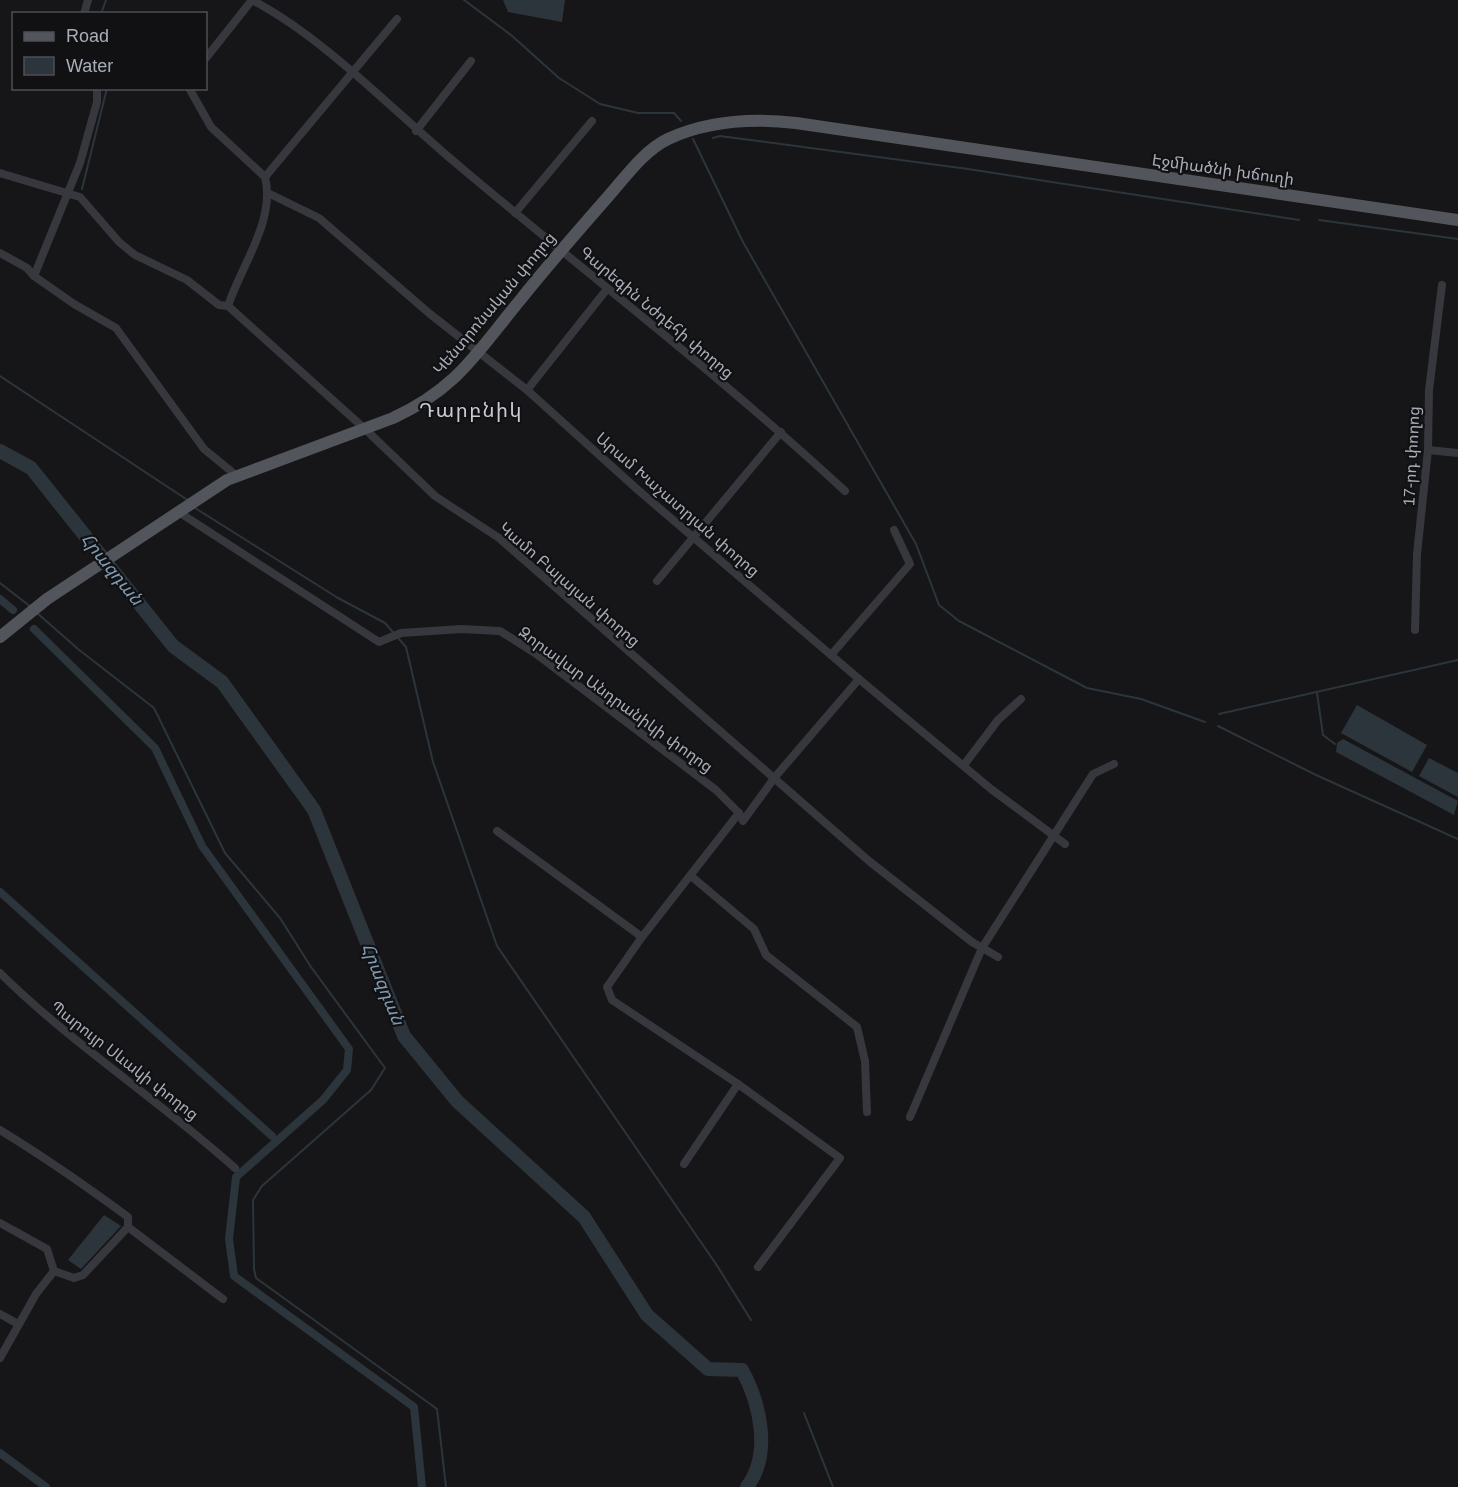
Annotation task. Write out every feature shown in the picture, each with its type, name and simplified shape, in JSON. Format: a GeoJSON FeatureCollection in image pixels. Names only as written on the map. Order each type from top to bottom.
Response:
{"type":"FeatureCollection","features":[{"type":"Feature","properties":{"kind":"main road","name":"Կենտրոնական փողոց"},"geometry":{"type":"LineString","coordinates":[[0,637],[82,575],[198,497],[237,476],[365,429],[430,399],[456,379],[561,250],[646,155],[666,140],[702,128],[734,121],[767,120],[984,151]]}},
{"type":"Feature","properties":{"kind":"main road","name":"Էջմիածնի խճուղի"},"geometry":{"type":"LineString","coordinates":[[984,151],[1458,220]]}},
{"type":"Feature","properties":{"kind":"street"},"geometry":{"type":"LineString","coordinates":[[207,56],[252,0]]}},
{"type":"Feature","properties":{"kind":"street","name":"Գարեգին Նժդեհի փողոց"},"geometry":{"type":"LineString","coordinates":[[252,0],[280,15],[351,73],[416,131],[781,432],[845,491]]}},
{"type":"Feature","properties":{"kind":"street"},"geometry":{"type":"LineString","coordinates":[[265,177],[397,19]]}},
{"type":"Feature","properties":{"kind":"street"},"geometry":{"type":"LineString","coordinates":[[416,131],[471,61]]}},
{"type":"Feature","properties":{"kind":"street"},"geometry":{"type":"LineString","coordinates":[[34,276],[80,163],[97,102],[97,90]]}},
{"type":"Feature","properties":{"kind":"street"},"geometry":{"type":"LineString","coordinates":[[190,90],[211,127],[265,177],[268,193],[259,233],[228,306]]}},
{"type":"Feature","properties":{"kind":"street"},"geometry":{"type":"LineString","coordinates":[[515,213],[592,121]]}},
{"type":"Feature","properties":{"kind":"street"},"geometry":{"type":"LineString","coordinates":[[0,173],[69,192]]}},
{"type":"Feature","properties":{"kind":"street","name":"Կամո Բալայան փողոց"},"geometry":{"type":"LineString","coordinates":[[69,192],[80,197],[119,242],[135,255],[187,280],[219,305],[228,306],[365,429],[435,496],[499,538],[681,698],[776,777],[869,861],[982,948],[998,957]]}},
{"type":"Feature","properties":{"kind":"street","name":"Արամ Խաչատրյան փողոց"},"geometry":{"type":"LineString","coordinates":[[268,193],[319,218],[430,314],[528,390],[638,490],[695,536],[859,679],[991,789],[1065,844]]}},
{"type":"Feature","properties":{"kind":"street"},"geometry":{"type":"LineString","coordinates":[[0,253],[27,268],[34,276],[116,328],[204,448],[237,476]]}},
{"type":"Feature","properties":{"kind":"street","name":"17-րդ փողոց"},"geometry":{"type":"LineString","coordinates":[[1415,630],[1417,554],[1428,450],[1429,390],[1442,285]]}},
{"type":"Feature","properties":{"kind":"street"},"geometry":{"type":"LineString","coordinates":[[528,390],[607,288]]}},
{"type":"Feature","properties":{"kind":"street"},"geometry":{"type":"LineString","coordinates":[[657,581],[781,432]]}},
{"type":"Feature","properties":{"kind":"street"},"geometry":{"type":"LineString","coordinates":[[1428,450],[1458,453]]}},
{"type":"Feature","properties":{"kind":"street","name":"Զորավար Անդրանիկի փողոց"},"geometry":{"type":"LineString","coordinates":[[181,508],[379,642],[401,633],[461,629],[500,631],[535,653],[716,790],[739,813]]}},
{"type":"Feature","properties":{"kind":"street"},"geometry":{"type":"LineString","coordinates":[[831,655],[910,564],[894,530]]}},
{"type":"Feature","properties":{"kind":"street"},"geometry":{"type":"LineString","coordinates":[[758,1267],[840,1158],[738,1084],[622,1006],[608,994],[607,987],[642,937],[739,813],[743,821],[776,777],[859,679]]}},
{"type":"Feature","properties":{"kind":"street"},"geometry":{"type":"LineString","coordinates":[[963,765],[998,720],[1021,699]]}},
{"type":"Feature","properties":{"kind":"street"},"geometry":{"type":"LineString","coordinates":[[910,1118],[982,948],[1094,774],[1113,764]]}},
{"type":"Feature","properties":{"kind":"street"},"geometry":{"type":"LineString","coordinates":[[497,831],[642,937]]}},
{"type":"Feature","properties":{"kind":"street"},"geometry":{"type":"LineString","coordinates":[[691,876],[754,929],[766,955],[857,1027],[865,1061],[867,1112]]}},
{"type":"Feature","properties":{"kind":"street","name":"Պարույր Սևակի փողոց"},"geometry":{"type":"LineString","coordinates":[[0,973],[27,999],[191,1128],[235,1168]]}},
{"type":"Feature","properties":{"kind":"street"},"geometry":{"type":"LineString","coordinates":[[684,1164],[738,1084]]}},
{"type":"Feature","properties":{"kind":"street"},"geometry":{"type":"LineString","coordinates":[[0,1130],[63,1169],[128,1217],[128,1227],[83,1275],[74,1278],[54,1271]]}},
{"type":"Feature","properties":{"kind":"street"},"geometry":{"type":"LineString","coordinates":[[0,1222],[47,1249],[54,1271]]}},
{"type":"Feature","properties":{"kind":"street"},"geometry":{"type":"LineString","coordinates":[[128,1227],[223,1299]]}},
{"type":"Feature","properties":{"kind":"street"},"geometry":{"type":"LineString","coordinates":[[0,1358],[36,1294],[54,1271]]}},
{"type":"Feature","properties":{"kind":"street"},"geometry":{"type":"LineString","coordinates":[[0,1314],[18,1324]]}},
{"type":"Feature","properties":{"kind":"water"},"geometry":{"type":"Polygon","coordinates":[[[503,0],[565,0],[562,22],[508,12],[503,0]]]}},
{"type":"Feature","properties":{"kind":"water"},"geometry":{"type":"Polygon","coordinates":[[[1357,705],[1427,745],[1412,772],[1341,733],[1357,705]]]}},
{"type":"Feature","properties":{"kind":"water"},"geometry":{"type":"Polygon","coordinates":[[[1343,739],[1458,801],[1454,815],[1336,752],[1337,743],[1343,739]]]}},
{"type":"Feature","properties":{"kind":"water"},"geometry":{"type":"Polygon","coordinates":[[[1429,758],[1458,773],[1458,797],[1419,776],[1429,758]]]}},
{"type":"Feature","properties":{"kind":"water"},"geometry":{"type":"Polygon","coordinates":[[[104,1215],[121,1226],[81,1269],[68,1260],[104,1215]]]}},
{"type":"Feature","properties":{"kind":"waterway"},"geometry":{"type":"LineString","coordinates":[[102,12],[106,0]]}},
{"type":"Feature","properties":{"kind":"waterway"},"geometry":{"type":"LineString","coordinates":[[464,0],[511,35],[559,78],[600,104],[638,113],[674,113],[681,121]]}},
{"type":"Feature","properties":{"kind":"waterway"},"geometry":{"type":"LineString","coordinates":[[82,189],[107,90]]}},
{"type":"Feature","properties":{"kind":"waterway"},"geometry":{"type":"LineString","coordinates":[[713,138],[720,136],[968,169],[1299,220]]}},
{"type":"Feature","properties":{"kind":"waterway"},"geometry":{"type":"LineString","coordinates":[[693,139],[743,242],[916,544],[939,605],[959,621],[1087,688],[1141,699],[1205,722]]}},
{"type":"Feature","properties":{"kind":"waterway"},"geometry":{"type":"LineString","coordinates":[[1319,220],[1458,239]]}},
{"type":"Feature","properties":{"kind":"waterway"},"geometry":{"type":"LineString","coordinates":[[0,376],[189,501]]}},
{"type":"Feature","properties":{"kind":"waterway","name":"Հրազդան"},"geometry":{"type":"LineString","coordinates":[[0,451],[31,468],[173,646],[222,682],[314,810],[404,1036],[457,1101],[584,1217],[647,1315],[708,1369],[742,1370],[754,1398],[761,1428],[759,1459],[755,1474],[747,1487]]}},
{"type":"Feature","properties":{"kind":"waterway"},"geometry":{"type":"LineString","coordinates":[[195,508],[338,598],[385,623],[406,647],[433,762],[497,946],[716,1264],[751,1320]]}},
{"type":"Feature","properties":{"kind":"waterway"},"geometry":{"type":"LineString","coordinates":[[0,583],[31,607]]}},
{"type":"Feature","properties":{"kind":"waterway"},"geometry":{"type":"LineString","coordinates":[[0,599],[13,610]]}},
{"type":"Feature","properties":{"kind":"waterway"},"geometry":{"type":"LineString","coordinates":[[37,613],[78,649],[154,708],[225,853],[280,918],[311,967],[385,1068],[371,1090],[262,1186],[253,1200],[254,1269],[256,1278],[437,1409],[446,1487]]}},
{"type":"Feature","properties":{"kind":"waterway"},"geometry":{"type":"LineString","coordinates":[[34,629],[155,748],[202,846],[349,1049],[347,1070],[323,1100],[236,1177],[229,1239],[234,1276],[414,1407],[422,1487]]}},
{"type":"Feature","properties":{"kind":"waterway"},"geometry":{"type":"LineString","coordinates":[[1219,714],[1458,660]]}},
{"type":"Feature","properties":{"kind":"waterway"},"geometry":{"type":"LineString","coordinates":[[1317,693],[1323,735],[1335,744]]}},
{"type":"Feature","properties":{"kind":"waterway"},"geometry":{"type":"LineString","coordinates":[[1218,726],[1316,775],[1458,839]]}},
{"type":"Feature","properties":{"kind":"waterway"},"geometry":{"type":"LineString","coordinates":[[0,892],[272,1136]]}},
{"type":"Feature","properties":{"kind":"waterway"},"geometry":{"type":"LineString","coordinates":[[804,1413],[833,1487]]}},
{"type":"Feature","properties":{"kind":"waterway"},"geometry":{"type":"LineString","coordinates":[[0,1453],[46,1487]]}},
{"type":"Feature","properties":{"kind":"district","name":"Դարբնիկ"},"geometry":{"type":"Point","coordinates":[471,410]}}]}
